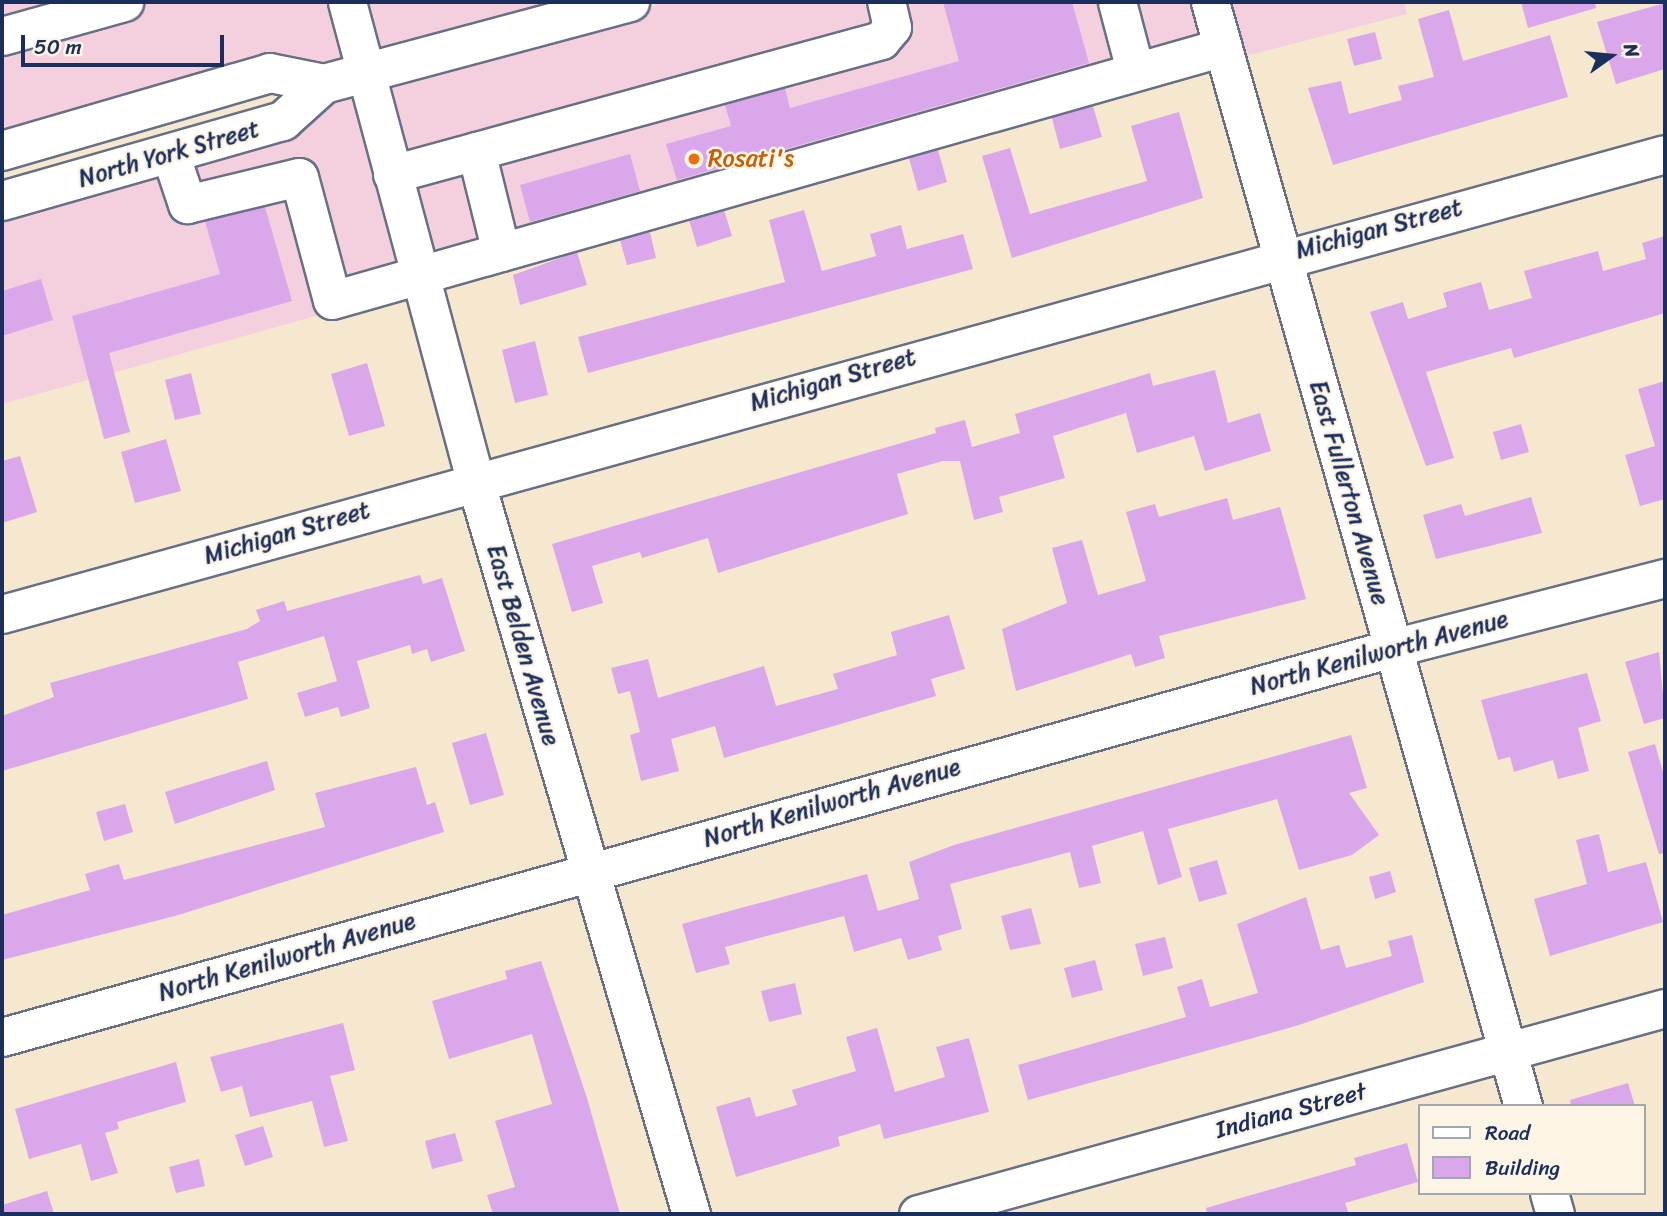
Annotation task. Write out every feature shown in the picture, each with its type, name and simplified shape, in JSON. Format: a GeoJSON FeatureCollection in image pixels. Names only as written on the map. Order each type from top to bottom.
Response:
{"type":"FeatureCollection","features":[{"type":"Feature","properties":{"kind":"main road","name":"North York Street"},"geometry":{"type":"LineString","coordinates":[[2,151],[270,74],[324,84],[631,2]]}},
{"type":"Feature","properties":{"kind":"main road","name":"North York Street"},"geometry":{"type":"LineString","coordinates":[[2,201],[283,121],[324,84]]}},
{"type":"Feature","properties":{"kind":"street"},"geometry":{"type":"LineString","coordinates":[[2,36],[124,2]]}},
{"type":"Feature","properties":{"kind":"street","name":"East Belden Avenue"},"geometry":{"type":"LineString","coordinates":[[346,2],[475,480],[691,1214]]}},
{"type":"Feature","properties":{"kind":"street"},"geometry":{"type":"LineString","coordinates":[[392,174],[881,40],[892,27],[886,2]]}},
{"type":"Feature","properties":{"kind":"street"},"geometry":{"type":"LineString","coordinates":[[1116,2],[1135,70]]}},
{"type":"Feature","properties":{"kind":"street","name":"East Fullerton Avenue"},"geometry":{"type":"LineString","coordinates":[[1210,2],[1522,1104]]}},
{"type":"Feature","properties":{"kind":"street"},"geometry":{"type":"LineString","coordinates":[[170,153],[187,204],[299,177],[332,300],[1223,47]]}},
{"type":"Feature","properties":{"kind":"street"},"geometry":{"type":"LineString","coordinates":[[476,151],[501,252]]}},
{"type":"Feature","properties":{"kind":"street","name":"Michigan Street"},"geometry":{"type":"LineString","coordinates":[[2,614],[1282,254],[1665,153]]}},
{"type":"Feature","properties":{"kind":"street","name":"North Kenilworth Avenue"},"geometry":{"type":"LineString","coordinates":[[2,1037],[1392,648],[1665,578]]}},
{"type":"Feature","properties":{"kind":"street","name":"Indiana Street"},"geometry":{"type":"LineString","coordinates":[[918,1214],[1665,1008]]}},
{"type":"Feature","properties":{"kind":"street"},"geometry":{"type":"LineString","coordinates":[[1550,1195],[1555,1214]]}},
{"type":"Feature","properties":{"kind":"shaded area"},"geometry":{"type":"Polygon","coordinates":[[[2,2],[612,2],[2,169],[2,2]]]}},
{"type":"Feature","properties":{"kind":"shaded area"},"geometry":{"type":"Polygon","coordinates":[[[666,2],[1202,2],[1219,64],[429,283],[377,79],[666,2]]]}},
{"type":"Feature","properties":{"kind":"shaded area"},"geometry":{"type":"Polygon","coordinates":[[[1221,2],[1404,2],[1407,14],[1238,58],[1221,2]]]}},
{"type":"Feature","properties":{"kind":"shaded area"},"geometry":{"type":"Polygon","coordinates":[[[357,83],[415,288],[2,404],[2,185],[357,83]]]}},
{"type":"Feature","properties":{"kind":"building"},"geometry":{"type":"Polygon","coordinates":[[[943,2],[1072,2],[1089,63],[677,180],[666,144],[731,126],[725,105],[785,88],[790,108],[959,61],[943,2]]]}},
{"type":"Feature","properties":{"kind":"building"},"geometry":{"type":"Polygon","coordinates":[[[1521,2],[1595,2],[1596,8],[1528,28],[1521,2]]]}},
{"type":"Feature","properties":{"kind":"building"},"geometry":{"type":"Polygon","coordinates":[[[1665,3],[1665,69],[1616,84],[1597,22],[1665,3]]]}},
{"type":"Feature","properties":{"kind":"building"},"geometry":{"type":"Polygon","coordinates":[[[1449,10],[1463,61],[1550,35],[1568,97],[1333,165],[1308,88],[1341,81],[1349,114],[1402,100],[1398,86],[1434,77],[1418,19],[1449,10]]]}},
{"type":"Feature","properties":{"kind":"building"},"geometry":{"type":"Polygon","coordinates":[[[1375,32],[1382,59],[1354,66],[1347,39],[1375,32]]]}},
{"type":"Feature","properties":{"kind":"building"},"geometry":{"type":"Polygon","coordinates":[[[1093,106],[1102,137],[1060,149],[1052,118],[1093,106]]]}},
{"type":"Feature","properties":{"kind":"building"},"geometry":{"type":"Polygon","coordinates":[[[1179,112],[1203,198],[1012,258],[982,156],[1010,148],[1030,214],[1147,181],[1131,126],[1179,112]]]}},
{"type":"Feature","properties":{"kind":"building"},"geometry":{"type":"Polygon","coordinates":[[[938,150],[947,182],[918,191],[909,158],[938,150]]]}},
{"type":"Feature","properties":{"kind":"building"},"geometry":{"type":"Polygon","coordinates":[[[630,154],[640,191],[530,222],[520,185],[630,154]]]}},
{"type":"Feature","properties":{"kind":"building"},"geometry":{"type":"Polygon","coordinates":[[[265,207],[292,301],[109,353],[130,432],[104,439],[72,316],[220,274],[205,221],[265,207]]]}},
{"type":"Feature","properties":{"kind":"building"},"geometry":{"type":"Polygon","coordinates":[[[724,210],[732,236],[697,247],[689,220],[724,210]]]}},
{"type":"Feature","properties":{"kind":"building"},"geometry":{"type":"Polygon","coordinates":[[[804,210],[822,271],[876,256],[870,234],[901,225],[907,249],[963,234],[973,269],[588,373],[578,337],[785,282],[769,220],[804,210]]]}},
{"type":"Feature","properties":{"kind":"building"},"geometry":{"type":"Polygon","coordinates":[[[650,232],[656,258],[627,265],[620,240],[650,232]]]}},
{"type":"Feature","properties":{"kind":"building"},"geometry":{"type":"Polygon","coordinates":[[[1665,236],[1665,313],[1514,358],[1511,348],[1426,372],[1454,458],[1426,466],[1370,312],[1403,302],[1408,319],[1447,307],[1443,293],[1481,282],[1489,310],[1532,298],[1524,271],[1598,251],[1603,271],[1646,259],[1642,243],[1665,236]]]}},
{"type":"Feature","properties":{"kind":"building"},"geometry":{"type":"Polygon","coordinates":[[[577,252],[587,285],[520,305],[513,275],[577,252]]]}},
{"type":"Feature","properties":{"kind":"building"},"geometry":{"type":"Polygon","coordinates":[[[41,279],[53,320],[2,336],[2,291],[41,279]]]}},
{"type":"Feature","properties":{"kind":"building"},"geometry":{"type":"Polygon","coordinates":[[[535,341],[548,395],[515,403],[502,350],[535,341]]]}},
{"type":"Feature","properties":{"kind":"building"},"geometry":{"type":"Polygon","coordinates":[[[367,363],[385,426],[349,436],[331,374],[367,363]]]}},
{"type":"Feature","properties":{"kind":"building"},"geometry":{"type":"Polygon","coordinates":[[[1215,370],[1228,423],[1260,413],[1271,451],[1205,471],[1194,436],[1137,453],[1126,413],[1053,436],[1065,478],[999,497],[1003,512],[974,520],[960,461],[943,461],[897,474],[908,514],[718,573],[708,538],[642,558],[640,552],[592,566],[603,603],[572,612],[552,544],[936,433],[935,428],[965,420],[972,447],[1020,433],[1015,414],[1150,373],[1153,386],[1215,370]]]}},
{"type":"Feature","properties":{"kind":"building"},"geometry":{"type":"Polygon","coordinates":[[[191,373],[201,414],[175,420],[165,380],[191,373]]]}},
{"type":"Feature","properties":{"kind":"building"},"geometry":{"type":"Polygon","coordinates":[[[1665,381],[1665,499],[1640,506],[1625,455],[1655,446],[1638,389],[1665,381]]]}},
{"type":"Feature","properties":{"kind":"building"},"geometry":{"type":"Polygon","coordinates":[[[1521,424],[1529,452],[1501,460],[1493,432],[1521,424]]]}},
{"type":"Feature","properties":{"kind":"building"},"geometry":{"type":"Polygon","coordinates":[[[166,439],[181,491],[135,503],[121,452],[166,439]]]}},
{"type":"Feature","properties":{"kind":"building"},"geometry":{"type":"Polygon","coordinates":[[[20,456],[37,512],[2,523],[2,461],[20,456]]]}},
{"type":"Feature","properties":{"kind":"building"},"geometry":{"type":"Polygon","coordinates":[[[1531,497],[1542,533],[1436,559],[1423,515],[1461,504],[1465,516],[1531,497]]]}},
{"type":"Feature","properties":{"kind":"building"},"geometry":{"type":"Polygon","coordinates":[[[1227,498],[1233,520],[1280,507],[1306,599],[1159,636],[1165,658],[1135,667],[1131,654],[1016,691],[1002,629],[1067,603],[1052,548],[1082,540],[1098,595],[1146,581],[1126,512],[1155,504],[1159,517],[1227,498]]]}},
{"type":"Feature","properties":{"kind":"building"},"geometry":{"type":"Polygon","coordinates":[[[420,575],[423,584],[442,578],[465,651],[431,662],[427,649],[412,654],[410,645],[357,661],[370,708],[341,717],[338,707],[305,717],[297,693],[337,681],[324,636],[238,662],[248,699],[2,771],[2,716],[54,697],[50,683],[247,629],[260,621],[256,610],[284,601],[287,611],[420,575]]]}},
{"type":"Feature","properties":{"kind":"building"},"geometry":{"type":"Polygon","coordinates":[[[949,615],[965,669],[931,679],[936,696],[724,758],[715,726],[671,739],[679,771],[641,781],[630,735],[640,732],[630,691],[618,694],[611,668],[648,659],[658,698],[764,666],[776,706],[838,689],[833,674],[897,655],[891,632],[949,615]]]}},
{"type":"Feature","properties":{"kind":"building"},"geometry":{"type":"Polygon","coordinates":[[[1659,652],[1665,718],[1644,724],[1625,662],[1659,652]]]}},
{"type":"Feature","properties":{"kind":"building"},"geometry":{"type":"Polygon","coordinates":[[[1587,673],[1601,721],[1578,728],[1589,771],[1558,779],[1553,760],[1514,772],[1510,757],[1498,760],[1481,700],[1587,673]]]}},
{"type":"Feature","properties":{"kind":"building"},"geometry":{"type":"Polygon","coordinates":[[[486,733],[504,795],[470,805],[452,743],[486,733]]]}},
{"type":"Feature","properties":{"kind":"building"},"geometry":{"type":"Polygon","coordinates":[[[1351,735],[1367,788],[1349,793],[1379,835],[1352,855],[1299,870],[1277,799],[1168,829],[1182,877],[1158,885],[1143,831],[1092,846],[1101,883],[1079,888],[1070,852],[950,884],[962,929],[938,936],[942,950],[908,960],[901,938],[854,952],[844,916],[725,947],[730,964],[696,973],[682,924],[867,874],[878,911],[919,899],[909,862],[954,845],[1351,735]]]}},
{"type":"Feature","properties":{"kind":"building"},"geometry":{"type":"Polygon","coordinates":[[[1655,744],[1665,779],[1665,853],[1659,854],[1628,752],[1655,744]]]}},
{"type":"Feature","properties":{"kind":"building"},"geometry":{"type":"Polygon","coordinates":[[[267,761],[275,790],[175,824],[165,792],[267,761]]]}},
{"type":"Feature","properties":{"kind":"building"},"geometry":{"type":"Polygon","coordinates":[[[416,767],[427,805],[435,802],[444,832],[175,916],[2,960],[2,915],[90,890],[85,874],[119,864],[124,880],[325,827],[315,793],[416,767]]]}},
{"type":"Feature","properties":{"kind":"building"},"geometry":{"type":"Polygon","coordinates":[[[125,804],[133,832],[104,841],[96,812],[125,804]]]}},
{"type":"Feature","properties":{"kind":"building"},"geometry":{"type":"Polygon","coordinates":[[[1599,834],[1608,872],[1646,862],[1663,922],[1550,956],[1534,899],[1587,884],[1576,840],[1599,834]]]}},
{"type":"Feature","properties":{"kind":"building"},"geometry":{"type":"Polygon","coordinates":[[[1217,860],[1227,894],[1199,902],[1189,868],[1217,860]]]}},
{"type":"Feature","properties":{"kind":"building"},"geometry":{"type":"Polygon","coordinates":[[[1390,871],[1396,892],[1375,899],[1369,877],[1390,871]]]}},
{"type":"Feature","properties":{"kind":"building"},"geometry":{"type":"Polygon","coordinates":[[[1306,897],[1321,950],[1339,945],[1346,968],[1392,956],[1388,941],[1412,935],[1424,982],[1296,1026],[1028,1100],[1018,1065],[1186,1017],[1177,987],[1202,979],[1210,1007],[1258,993],[1237,924],[1306,897]]]}},
{"type":"Feature","properties":{"kind":"building"},"geometry":{"type":"Polygon","coordinates":[[[1031,908],[1041,944],[1010,950],[1001,916],[1031,908]]]}},
{"type":"Feature","properties":{"kind":"building"},"geometry":{"type":"Polygon","coordinates":[[[1165,937],[1173,968],[1143,976],[1135,944],[1165,937]]]}},
{"type":"Feature","properties":{"kind":"building"},"geometry":{"type":"Polygon","coordinates":[[[1095,960],[1103,990],[1072,998],[1064,968],[1095,960]]]}},
{"type":"Feature","properties":{"kind":"building"},"geometry":{"type":"Polygon","coordinates":[[[541,961],[587,1098],[620,1214],[493,1214],[487,1195],[515,1187],[495,1121],[552,1104],[532,1034],[449,1059],[432,1001],[507,979],[505,971],[541,961]]]}},
{"type":"Feature","properties":{"kind":"building"},"geometry":{"type":"Polygon","coordinates":[[[795,983],[802,1014],[769,1022],[761,991],[795,983]]]}},
{"type":"Feature","properties":{"kind":"building"},"geometry":{"type":"Polygon","coordinates":[[[343,1023],[355,1070],[330,1076],[348,1141],[324,1147],[312,1101],[250,1117],[242,1086],[221,1092],[210,1057],[343,1023]]]}},
{"type":"Feature","properties":{"kind":"building"},"geometry":{"type":"Polygon","coordinates":[[[877,1028],[895,1092],[945,1077],[936,1047],[969,1038],[989,1112],[884,1139],[880,1124],[838,1137],[840,1146],[736,1177],[716,1107],[750,1097],[756,1117],[797,1105],[792,1090],[856,1071],[846,1037],[877,1028]]]}},
{"type":"Feature","properties":{"kind":"building"},"geometry":{"type":"Polygon","coordinates":[[[176,1062],[186,1102],[117,1122],[119,1129],[105,1133],[118,1173],[91,1181],[81,1144],[29,1159],[15,1109],[176,1062]]]}},
{"type":"Feature","properties":{"kind":"building"},"geometry":{"type":"Polygon","coordinates":[[[1628,1083],[1634,1104],[1571,1104],[1570,1100],[1628,1083]]]}},
{"type":"Feature","properties":{"kind":"building"},"geometry":{"type":"Polygon","coordinates":[[[263,1126],[273,1157],[245,1166],[235,1135],[263,1126]]]}},
{"type":"Feature","properties":{"kind":"building"},"geometry":{"type":"Polygon","coordinates":[[[455,1133],[463,1161],[432,1169],[425,1141],[455,1133]]]}},
{"type":"Feature","properties":{"kind":"building"},"geometry":{"type":"Polygon","coordinates":[[[1407,1143],[1418,1182],[1345,1203],[1349,1214],[1207,1214],[1206,1208],[1356,1165],[1354,1158],[1407,1143]]]}},
{"type":"Feature","properties":{"kind":"building"},"geometry":{"type":"Polygon","coordinates":[[[199,1159],[205,1186],[176,1193],[169,1167],[199,1159]]]}},
{"type":"Feature","properties":{"kind":"building"},"geometry":{"type":"Polygon","coordinates":[[[47,1191],[54,1214],[2,1214],[2,1205],[47,1191]]]}},
{"type":"Feature","properties":{"kind":"place","name":"Rosati's"},"geometry":{"type":"Point","coordinates":[694,159]}}]}
